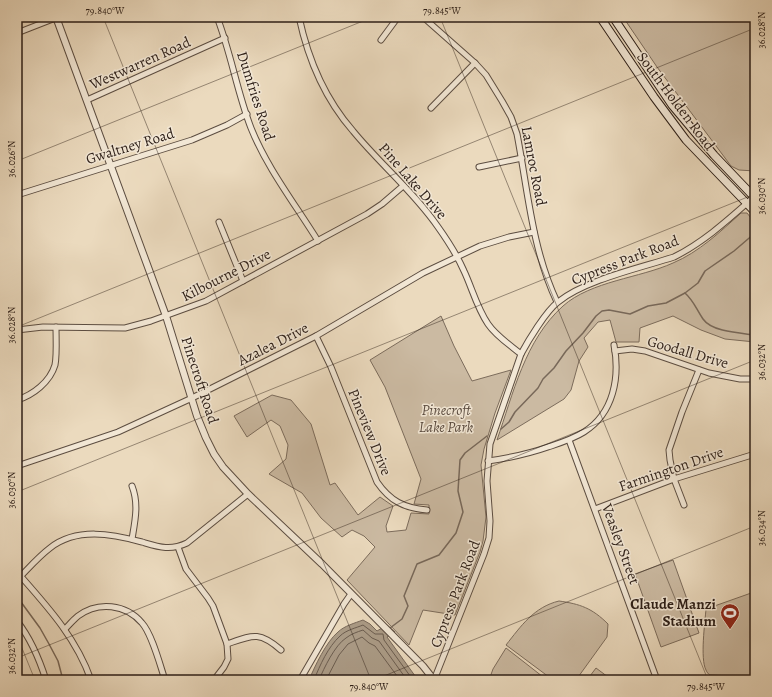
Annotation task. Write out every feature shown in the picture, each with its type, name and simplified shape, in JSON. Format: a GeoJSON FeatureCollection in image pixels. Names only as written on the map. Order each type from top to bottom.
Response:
{"type":"FeatureCollection","features":[{"type":"Feature","properties":{"kind":"main road","name":"South Holden Road"},"geometry":{"type":"LineString","coordinates":[[600,17],[671,120],[699,155],[755,212]]}},
{"type":"Feature","properties":{"kind":"main road","name":"South Holden Road"},"geometry":{"type":"LineString","coordinates":[[613,17],[672,105],[714,155],[755,195]]}},
{"type":"Feature","properties":{"kind":"street"},"geometry":{"type":"LineString","coordinates":[[17,33],[57,17]]}},
{"type":"Feature","properties":{"kind":"street","name":"Pinecroft Road"},"geometry":{"type":"LineString","coordinates":[[57,17],[166,316],[206,438],[214,454],[223,467],[248,494],[322,564],[423,666],[434,680]]}},
{"type":"Feature","properties":{"kind":"street","name":"Dumfries Road"},"geometry":{"type":"LineString","coordinates":[[217,17],[225,38],[247,114],[259,145],[274,172],[318,241]]}},
{"type":"Feature","properties":{"kind":"street","name":"Pine Lake Drive"},"geometry":{"type":"LineString","coordinates":[[299,17],[305,43],[325,92],[352,130],[428,214],[457,256],[488,324],[497,334],[521,354]]}},
{"type":"Feature","properties":{"kind":"street"},"geometry":{"type":"LineString","coordinates":[[381,40],[398,17]]}},
{"type":"Feature","properties":{"kind":"street","name":"Lamroc Road"},"geometry":{"type":"LineString","coordinates":[[424,17],[475,63],[486,75],[511,117],[517,134],[522,158],[534,232],[542,268],[557,302]]}},
{"type":"Feature","properties":{"kind":"street","name":"Westwarren Road"},"geometry":{"type":"LineString","coordinates":[[87,100],[225,38]]}},
{"type":"Feature","properties":{"kind":"street"},"geometry":{"type":"LineString","coordinates":[[431,108],[475,63]]}},
{"type":"Feature","properties":{"kind":"street","name":"Gwaltney Road"},"geometry":{"type":"LineString","coordinates":[[17,195],[192,140],[227,125],[247,114]]}},
{"type":"Feature","properties":{"kind":"street"},"geometry":{"type":"LineString","coordinates":[[479,167],[522,158]]}},
{"type":"Feature","properties":{"kind":"street","name":"Kilbourne Drive"},"geometry":{"type":"LineString","coordinates":[[17,330],[43,327],[125,328],[166,316],[206,301],[318,241],[376,208],[403,186]]}},
{"type":"Feature","properties":{"kind":"street","name":"Cypress Park Road"},"geometry":{"type":"LineString","coordinates":[[434,680],[482,561],[489,538],[490,521],[487,481],[490,444],[521,354],[527,343],[557,302],[573,291],[598,281],[674,257],[714,231],[755,195]]}},
{"type":"Feature","properties":{"kind":"street"},"geometry":{"type":"LineString","coordinates":[[219,222],[243,281]]}},
{"type":"Feature","properties":{"kind":"street","name":"Azalea Drive"},"geometry":{"type":"LineString","coordinates":[[17,466],[118,432],[192,398],[316,336],[423,272],[480,246],[509,236],[534,232]]}},
{"type":"Feature","properties":{"kind":"street"},"geometry":{"type":"LineString","coordinates":[[17,400],[36,391],[48,378],[55,364],[56,327]]}},
{"type":"Feature","properties":{"kind":"street","name":"Pineview Drive"},"geometry":{"type":"LineString","coordinates":[[316,336],[377,482],[392,500],[410,508],[427,510]]}},
{"type":"Feature","properties":{"kind":"street","name":"Goodall Drive"},"geometry":{"type":"LineString","coordinates":[[569,440],[594,425],[610,404],[614,390],[616,370],[615,348],[645,351],[699,370],[740,379],[755,379]]}},
{"type":"Feature","properties":{"kind":"street"},"geometry":{"type":"LineString","coordinates":[[684,505],[674,479],[669,450],[699,370]]}},
{"type":"Feature","properties":{"kind":"street"},"geometry":{"type":"LineString","coordinates":[[488,461],[523,455],[569,440]]}},
{"type":"Feature","properties":{"kind":"street","name":"Veasley Street"},"geometry":{"type":"LineString","coordinates":[[569,440],[657,680]]}},
{"type":"Feature","properties":{"kind":"street","name":"Farmington Drive"},"geometry":{"type":"LineString","coordinates":[[595,509],[674,479],[755,454]]}},
{"type":"Feature","properties":{"kind":"street"},"geometry":{"type":"LineString","coordinates":[[132,486],[137,512],[132,539]]}},
{"type":"Feature","properties":{"kind":"street"},"geometry":{"type":"LineString","coordinates":[[19,578],[46,551],[65,540],[95,533],[132,539],[166,548],[178,547],[187,543],[248,494]]}},
{"type":"Feature","properties":{"kind":"street"},"geometry":{"type":"LineString","coordinates":[[178,547],[186,569],[211,602],[227,644],[228,659],[214,680]]}},
{"type":"Feature","properties":{"kind":"street"},"geometry":{"type":"LineString","coordinates":[[17,572],[19,578],[65,629],[81,654],[91,680]]}},
{"type":"Feature","properties":{"kind":"street"},"geometry":{"type":"LineString","coordinates":[[300,680],[351,594]]}},
{"type":"Feature","properties":{"kind":"street"},"geometry":{"type":"LineString","coordinates":[[65,629],[78,616],[92,608],[106,606],[124,609],[142,623],[148,632],[166,680]]}},
{"type":"Feature","properties":{"kind":"street"},"geometry":{"type":"LineString","coordinates":[[17,621],[26,633],[38,656],[46,680]]}},
{"type":"Feature","properties":{"kind":"street"},"geometry":{"type":"LineString","coordinates":[[227,644],[250,637],[259,636],[269,640],[281,650]]}},
{"type":"Feature","properties":{"kind":"green space"},"geometry":{"type":"Polygon","coordinates":[[[623,17],[755,17],[755,171],[739,170],[731,166],[657,67],[623,17]]]}},
{"type":"Feature","properties":{"kind":"green space"},"geometry":{"type":"Polygon","coordinates":[[[741,213],[747,213],[755,223],[755,342],[725,339],[701,330],[673,316],[640,328],[639,342],[616,342],[610,320],[598,322],[584,338],[588,347],[579,361],[571,390],[564,399],[497,440],[515,386],[530,351],[550,320],[563,306],[574,298],[601,285],[646,273],[683,258],[709,241],[741,213]]]}},
{"type":"Feature","properties":{"kind":"green space","name":"Pinecroft Lake Park"},"geometry":{"type":"Polygon","coordinates":[[[441,316],[472,381],[511,370],[495,413],[484,449],[481,465],[486,517],[480,552],[455,615],[423,610],[409,645],[347,580],[375,547],[364,536],[352,530],[342,537],[321,518],[302,493],[269,474],[286,459],[288,445],[280,426],[271,420],[247,437],[234,416],[272,395],[291,400],[311,424],[330,485],[335,483],[358,515],[380,497],[393,506],[386,526],[387,532],[406,530],[411,513],[429,514],[429,505],[414,504],[421,479],[385,387],[370,360],[441,316]]]}},
{"type":"Feature","properties":{"kind":"green space"},"geometry":{"type":"Polygon","coordinates":[[[673,560],[699,633],[661,647],[635,574],[673,560]]]}},
{"type":"Feature","properties":{"kind":"green space","name":"Claude Manzi Stadium"},"geometry":{"type":"Polygon","coordinates":[[[754,592],[755,677],[710,675],[706,671],[703,658],[706,609],[754,592]]]}},
{"type":"Feature","properties":{"kind":"green space"},"geometry":{"type":"Polygon","coordinates":[[[559,601],[591,610],[608,624],[607,637],[576,680],[553,680],[506,645],[523,624],[535,613],[550,604],[559,601]]]}},
{"type":"Feature","properties":{"kind":"green space"},"geometry":{"type":"Polygon","coordinates":[[[506,648],[547,680],[489,680],[493,669],[506,648]]]}},
{"type":"Feature","properties":{"kind":"green space"},"geometry":{"type":"Polygon","coordinates":[[[596,668],[612,680],[587,680],[596,668]]]}},
{"type":"Feature","properties":{"kind":"water"},"geometry":{"type":"Polygon","coordinates":[[[363,620],[377,631],[387,625],[395,632],[387,637],[418,680],[309,680],[321,654],[334,636],[343,628],[363,620]]]}},
{"type":"Feature","properties":{"kind":"waterway"},"geometry":{"type":"LineString","coordinates":[[501,429],[509,422],[515,412],[538,388],[543,379],[554,368],[566,351],[602,311],[609,310],[630,314],[648,306],[666,303],[685,293],[698,283],[705,271],[734,251],[755,233]]}},
{"type":"Feature","properties":{"kind":"waterway"},"geometry":{"type":"LineString","coordinates":[[685,293],[691,299],[703,319],[713,327],[727,331],[755,335]]}},
{"type":"Feature","properties":{"kind":"waterway"},"geometry":{"type":"LineString","coordinates":[[390,628],[402,619],[408,606],[404,596],[417,564],[439,555],[456,533],[463,512],[458,491],[460,460],[465,453],[487,436]]}},
{"type":"Feature","properties":{"kind":"waterway"},"geometry":{"type":"LineString","coordinates":[[17,594],[49,644],[58,661],[63,680]]}},
{"type":"Feature","properties":{"kind":"place","name":"Claude Manzi Stadium"},"geometry":{"type":"Point","coordinates":[730,630]}}]}
